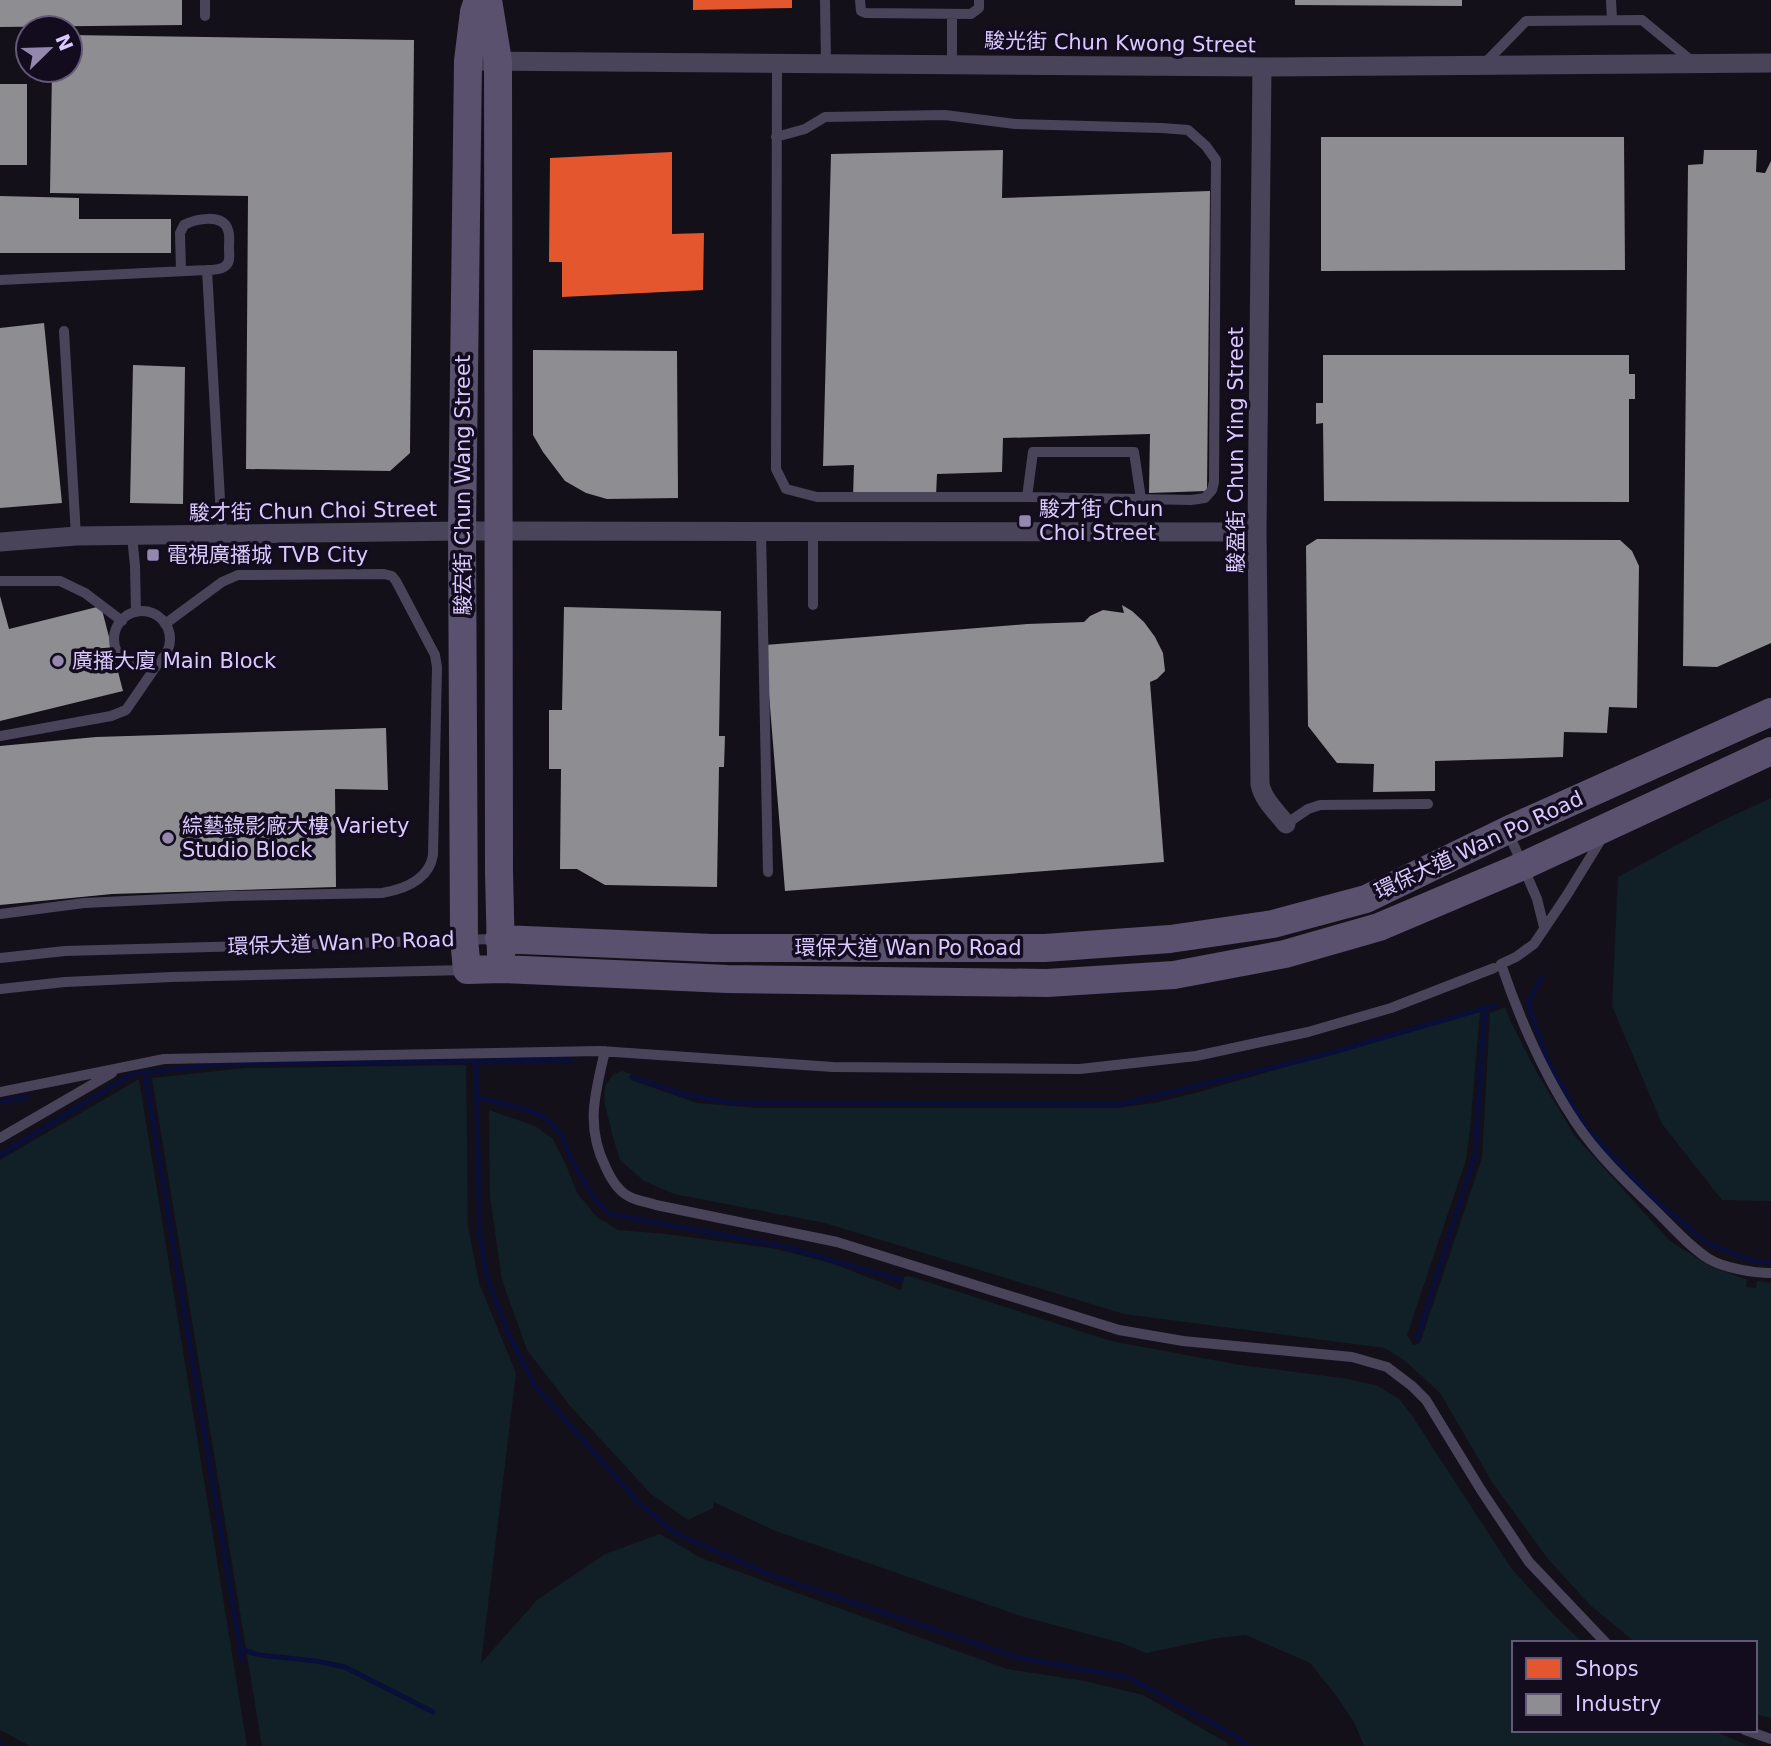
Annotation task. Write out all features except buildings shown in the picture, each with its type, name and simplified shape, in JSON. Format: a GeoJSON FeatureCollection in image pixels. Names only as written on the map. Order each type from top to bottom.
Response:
{"type":"FeatureCollection","features":[{"type":"Feature","properties":{"kind":"main road","name":"駿宏街 Chun Wang Street"},"geometry":{"type":"LineString","coordinates":[[467,970],[464,939],[461,531],[468,61],[478,0]]}},
{"type":"Feature","properties":{"kind":"main road","name":"駿宏街 Chun Wang Street"},"geometry":{"type":"LineString","coordinates":[[488,0],[498,61],[499,939],[502,969]]}},
{"type":"Feature","properties":{"kind":"main road","name":"環保大道 Wan Po Road"},"geometry":{"type":"LineString","coordinates":[[499,939],[713,948],[1045,948],[1170,939],[1273,925],[1366,899],[1508,830],[1771,712]]}},
{"type":"Feature","properties":{"kind":"main road","name":"環保大道 Wan Po Road"},"geometry":{"type":"LineString","coordinates":[[467,970],[502,969],[727,979],[1047,983],[1174,975],[1284,954],[1379,927],[1523,866],[1771,751]]}},
{"type":"Feature","properties":{"kind":"street","name":"駿光街 Chun Kwong Street"},"geometry":{"type":"LineString","coordinates":[[468,61],[1262,67],[1771,63]]}},
{"type":"Feature","properties":{"kind":"street","name":"駿盈街 Chun Ying Street"},"geometry":{"type":"LineString","coordinates":[[1262,67],[1257,532],[1260,783],[1266,800],[1286,824]]}},
{"type":"Feature","properties":{"kind":"street","name":"駿才街 Chun Choi Street"},"geometry":{"type":"LineString","coordinates":[[0,542],[76,536],[461,531],[1257,532]]}},
{"type":"Feature","properties":{"kind":"lane"},"geometry":{"type":"LineString","coordinates":[[205,0],[205,16]]}},
{"type":"Feature","properties":{"kind":"lane"},"geometry":{"type":"LineString","coordinates":[[825,0],[825,64]]}},
{"type":"Feature","properties":{"kind":"lane"},"geometry":{"type":"LineString","coordinates":[[860,0],[861,11],[866,13],[952,14],[975,12],[979,8],[979,0]]}},
{"type":"Feature","properties":{"kind":"lane"},"geometry":{"type":"LineString","coordinates":[[1611,0],[1612,20]]}},
{"type":"Feature","properties":{"kind":"lane"},"geometry":{"type":"LineString","coordinates":[[951,64],[952,14]]}},
{"type":"Feature","properties":{"kind":"lane"},"geometry":{"type":"LineString","coordinates":[[1482,66],[1526,21],[1612,20],[1642,20],[1695,64]]}},
{"type":"Feature","properties":{"kind":"lane"},"geometry":{"type":"LineString","coordinates":[[776,137],[805,129],[825,117],[945,115],[1015,124],[1188,130],[1206,145],[1216,160],[1212,490],[1205,498],[1191,500],[817,497],[786,489],[776,469],[776,137],[777,63]]}},
{"type":"Feature","properties":{"kind":"lane"},"geometry":{"type":"LineString","coordinates":[[0,281],[221,269],[230,259],[228,230],[223,223],[215,219],[184,225],[180,233],[181,271]]}},
{"type":"Feature","properties":{"kind":"lane"},"geometry":{"type":"LineString","coordinates":[[207,270],[222,535]]}},
{"type":"Feature","properties":{"kind":"lane"},"geometry":{"type":"LineString","coordinates":[[64,331],[76,536]]}},
{"type":"Feature","properties":{"kind":"lane"},"geometry":{"type":"LineString","coordinates":[[1027,497],[1032,452],[1134,452],[1141,499]]}},
{"type":"Feature","properties":{"kind":"lane"},"geometry":{"type":"LineString","coordinates":[[761,531],[768,872]]}},
{"type":"Feature","properties":{"kind":"lane"},"geometry":{"type":"LineString","coordinates":[[813,531],[813,605]]}},
{"type":"Feature","properties":{"kind":"lane"},"geometry":{"type":"LineString","coordinates":[[132,536],[136,612]]}},
{"type":"Feature","properties":{"kind":"lane"},"geometry":{"type":"LineString","coordinates":[[0,914],[84,903],[382,893],[408,886],[425,874],[431,865],[437,667],[435,655],[392,576],[239,575],[222,582],[165,624]]}},
{"type":"Feature","properties":{"kind":"lane"},"geometry":{"type":"LineString","coordinates":[[0,581],[60,581],[85,593],[122,621]]}},
{"type":"Feature","properties":{"kind":"lane"},"geometry":{"type":"LineString","coordinates":[[0,736],[111,716],[126,710],[164,657],[170,637],[165,624],[153,614],[136,612],[128,615],[118,626],[114,639],[122,658],[127,663],[140,667],[159,662]]}},
{"type":"Feature","properties":{"kind":"lane"},"geometry":{"type":"LineString","coordinates":[[1286,824],[1308,809],[1320,805],[1429,804]]}},
{"type":"Feature","properties":{"kind":"lane"},"geometry":{"type":"LineString","coordinates":[[1609,826],[1534,944],[1501,964],[1519,1017],[1548,1077],[1577,1124],[1616,1172],[1689,1243],[1711,1260],[1758,1273],[1771,1273]]}},
{"type":"Feature","properties":{"kind":"lane"},"geometry":{"type":"LineString","coordinates":[[1508,830],[1537,899],[1544,926]]}},
{"type":"Feature","properties":{"kind":"lane","name":"環保大道 Wan Po Road"},"geometry":{"type":"LineString","coordinates":[[0,958],[65,951],[499,939]]}},
{"type":"Feature","properties":{"kind":"lane"},"geometry":{"type":"LineString","coordinates":[[0,1092],[164,1059],[605,1051],[833,1067],[1080,1069],[1196,1056],[1308,1032],[1391,1008],[1494,968]]}},
{"type":"Feature","properties":{"kind":"lane","name":"環保大道 Wan Po Road"},"geometry":{"type":"LineString","coordinates":[[0,989],[146,978],[467,970]]}},
{"type":"Feature","properties":{"kind":"lane"},"geometry":{"type":"LineString","coordinates":[[605,1051],[595,1092],[593,1128],[602,1160],[612,1181],[627,1196],[656,1205],[837,1242],[1119,1330],[1183,1341],[1352,1357],[1387,1367],[1426,1400],[1529,1562],[1604,1641]]}},
{"type":"Feature","properties":{"kind":"lane"},"geometry":{"type":"LineString","coordinates":[[0,1138],[122,1068]]}},
{"type":"Feature","properties":{"kind":"lane"},"geometry":{"type":"LineString","coordinates":[[1751,1732],[1771,1739]]}},
{"type":"Feature","properties":{"kind":"shaded area"},"geometry":{"type":"Polygon","coordinates":[[[1771,798],[1771,1201],[1722,1200],[1662,1124],[1612,1006],[1618,877],[1717,823],[1771,798]]]}},
{"type":"Feature","properties":{"kind":"shaded area"},"geometry":{"type":"Polygon","coordinates":[[[1505,1007],[1536,1071],[1574,1135],[1670,1241],[1710,1266],[1747,1280],[1746,1287],[1756,1288],[1757,1281],[1771,1283],[1771,1718],[1757,1714],[1757,1641],[1634,1641],[1590,1605],[1548,1559],[1492,1482],[1440,1393],[1404,1360],[1385,1348],[1124,1314],[825,1223],[674,1194],[644,1181],[620,1160],[604,1099],[605,1086],[613,1075],[622,1071],[631,1074],[631,1080],[697,1103],[757,1108],[1117,1108],[1195,1093],[1480,1011],[1466,1160],[1407,1335],[1413,1345],[1420,1343],[1482,1158],[1490,1013],[1505,1007]]]}},
{"type":"Feature","properties":{"kind":"shaded area"},"geometry":{"type":"Polygon","coordinates":[[[466,1065],[468,1226],[479,1283],[516,1373],[481,1663],[537,1600],[605,1554],[660,1534],[701,1558],[1007,1669],[1085,1681],[1143,1695],[1229,1744],[262,1746],[152,1078],[245,1068],[466,1065]]]}},
{"type":"Feature","properties":{"kind":"shaded area"},"geometry":{"type":"Polygon","coordinates":[[[139,1079],[247,1746],[30,1746],[0,1730],[0,1160],[139,1079]]]}},
{"type":"Feature","properties":{"kind":"shaded area"},"geometry":{"type":"Polygon","coordinates":[[[489,1110],[535,1126],[553,1139],[577,1193],[597,1217],[618,1230],[776,1249],[831,1263],[901,1290],[904,1277],[909,1276],[1111,1341],[1240,1365],[1376,1385],[1399,1399],[1511,1568],[1581,1641],[1512,1641],[1512,1732],[1717,1732],[1749,1746],[1364,1746],[1355,1724],[1310,1663],[1246,1635],[1146,1653],[1122,1643],[1024,1617],[773,1530],[714,1502],[713,1508],[688,1520],[651,1494],[571,1407],[527,1350],[502,1280],[490,1196],[489,1110]]]}},
{"type":"Feature","properties":{"kind":"waterway"},"geometry":{"type":"LineString","coordinates":[[1542,977],[1528,1003],[1549,1065],[1587,1129],[1647,1193],[1707,1243],[1753,1261],[1771,1262]]}},
{"type":"Feature","properties":{"kind":"waterway"},"geometry":{"type":"LineString","coordinates":[[632,1077],[683,1094],[734,1103],[1122,1104],[1323,1055],[1496,1005]]}},
{"type":"Feature","properties":{"kind":"waterway"},"geometry":{"type":"LineString","coordinates":[[1417,1339],[1475,1155],[1485,1008]]}},
{"type":"Feature","properties":{"kind":"waterway"},"geometry":{"type":"LineString","coordinates":[[0,1155],[132,1074],[222,1064],[571,1060]]}},
{"type":"Feature","properties":{"kind":"waterway"},"geometry":{"type":"LineString","coordinates":[[476,1061],[480,1238],[487,1277],[510,1337],[535,1386],[638,1502],[675,1533],[768,1574],[1017,1657],[1130,1678],[1232,1734],[1248,1746]]}},
{"type":"Feature","properties":{"kind":"waterway"},"geometry":{"type":"LineString","coordinates":[[145,1073],[242,1660]]}},
{"type":"Feature","properties":{"kind":"waterway"},"geometry":{"type":"LineString","coordinates":[[0,1102],[28,1097]]}},
{"type":"Feature","properties":{"kind":"waterway"},"geometry":{"type":"LineString","coordinates":[[477,1097],[534,1112],[550,1122],[562,1136],[571,1159],[596,1201],[610,1214],[782,1246],[901,1280]]}},
{"type":"Feature","properties":{"kind":"waterway"},"geometry":{"type":"LineString","coordinates":[[241,1649],[259,1655],[345,1667],[433,1712]]}},
{"type":"Feature","properties":{"kind":"waterway"},"geometry":{"type":"LineString","coordinates":[[0,1743],[5,1746]]}},
{"type":"Feature","properties":{"kind":"place","name":"駿才街 Chun Choi Street"},"geometry":{"type":"Point","coordinates":[1025,521]}},
{"type":"Feature","properties":{"kind":"place","name":"電視廣播城 TVB City"},"geometry":{"type":"Point","coordinates":[153,555]}},
{"type":"Feature","properties":{"kind":"place","name":"廣播大廈 Main Block"},"geometry":{"type":"Point","coordinates":[58,661]}},
{"type":"Feature","properties":{"kind":"place","name":"綜藝錄影廠大樓 Variety Studio Block"},"geometry":{"type":"Point","coordinates":[168,838]}}]}
